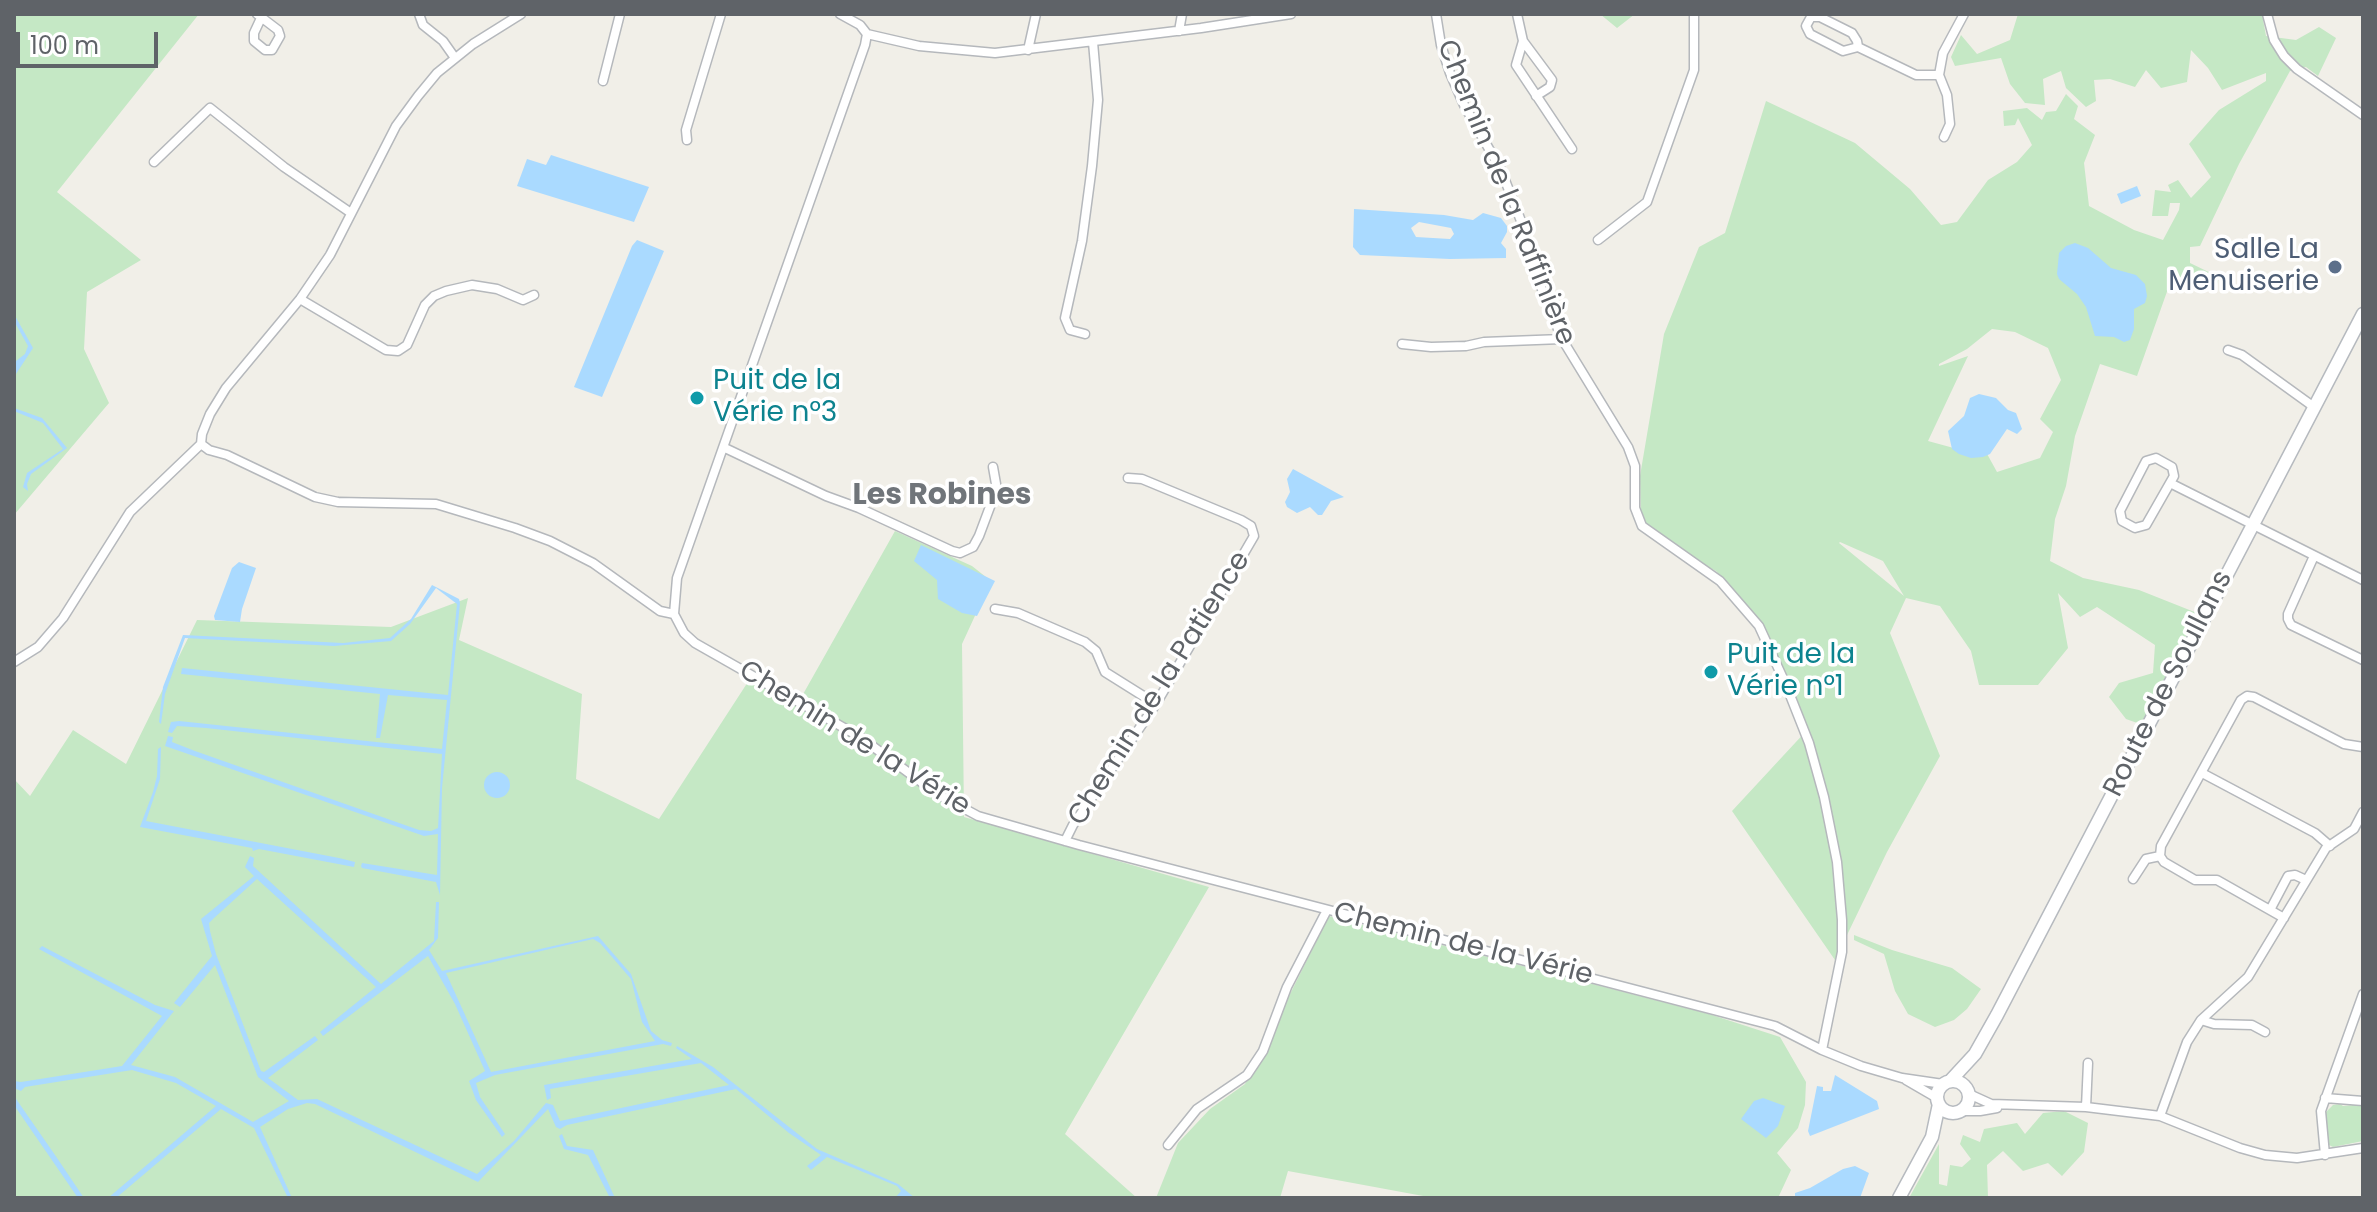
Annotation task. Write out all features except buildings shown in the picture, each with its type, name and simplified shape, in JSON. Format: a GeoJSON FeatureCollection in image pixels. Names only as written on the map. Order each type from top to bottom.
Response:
{"type":"FeatureCollection","features":[{"type":"Feature","properties":{"kind":"main road","name":"Route de Soullans"},"geometry":{"type":"LineString","coordinates":[[1947,1082],[1975,1054],[2363,314]]}},
{"type":"Feature","properties":{"kind":"main road","name":"Route de Soullans"},"geometry":{"type":"LineString","coordinates":[[1969,1092],[1975,1054]]}},
{"type":"Feature","properties":{"kind":"main road"},"geometry":{"type":"LineString","coordinates":[[1899,1198],[1932,1137],[1968,1103],[1969,1092],[1962,1082],[1947,1082],[1938,1090],[1932,1137]]}},
{"type":"Feature","properties":{"kind":"main road"},"geometry":{"type":"LineString","coordinates":[[1938,1101],[1947,1112],[1959,1112]]}},
{"type":"Feature","properties":{"kind":"street"},"geometry":{"type":"LineString","coordinates":[[419,14],[423,25],[443,41],[455,58]]}},
{"type":"Feature","properties":{"kind":"street"},"geometry":{"type":"LineString","coordinates":[[14,662],[38,647],[63,618],[130,512],[201,444],[210,414],[226,388],[300,299],[330,255],[396,126],[437,73],[499,26],[521,14]]}},
{"type":"Feature","properties":{"kind":"street"},"geometry":{"type":"LineString","coordinates":[[603,81],[620,14]]}},
{"type":"Feature","properties":{"kind":"street"},"geometry":{"type":"LineString","coordinates":[[687,140],[686,130],[721,14]]}},
{"type":"Feature","properties":{"kind":"street"},"geometry":{"type":"LineString","coordinates":[[1028,50],[1036,14]]}},
{"type":"Feature","properties":{"kind":"street"},"geometry":{"type":"LineString","coordinates":[[1179,31],[1182,14]]}},
{"type":"Feature","properties":{"kind":"street"},"geometry":{"type":"LineString","coordinates":[[844,15],[860,25],[867,34],[919,46],[995,53],[1291,14]]}},
{"type":"Feature","properties":{"kind":"street","name":"Chemin de la Raffinière"},"geometry":{"type":"LineString","coordinates":[[1436,14],[1450,73],[1464,105],[1501,170],[1521,221],[1533,267],[1562,339],[1628,447],[1635,466],[1635,508],[1642,526],[1720,581],[1739,600],[1759,626],[1809,743],[1837,862],[1842,920],[1842,952],[1822,1050]]}},
{"type":"Feature","properties":{"kind":"street"},"geometry":{"type":"LineString","coordinates":[[1517,14],[1523,41],[1552,80],[1550,87],[1536,96]]}},
{"type":"Feature","properties":{"kind":"street"},"geometry":{"type":"LineString","coordinates":[[1598,240],[1647,202],[1694,70],[1694,14]]}},
{"type":"Feature","properties":{"kind":"street"},"geometry":{"type":"LineString","coordinates":[[1944,137],[1950,124],[1947,95],[1939,75],[1943,53],[1964,14]]}},
{"type":"Feature","properties":{"kind":"street"},"geometry":{"type":"LineString","coordinates":[[2267,14],[2274,40],[2291,62],[2363,115]]}},
{"type":"Feature","properties":{"kind":"street"},"geometry":{"type":"LineString","coordinates":[[1858,47],[1852,33],[1820,17],[1811,17],[1806,26],[1810,34],[1843,51],[1858,47],[1916,75],[1939,75]]}},
{"type":"Feature","properties":{"kind":"street"},"geometry":{"type":"LineString","coordinates":[[201,444],[315,497],[338,502],[436,504],[515,528],[550,541],[593,563],[660,611],[674,614],[677,578],[725,448],[867,34]]}},
{"type":"Feature","properties":{"kind":"street"},"geometry":{"type":"LineString","coordinates":[[1523,41],[1516,65],[1572,149]]}},
{"type":"Feature","properties":{"kind":"street"},"geometry":{"type":"LineString","coordinates":[[1085,334],[1070,330],[1065,318],[1082,241],[1092,166],[1098,100],[1093,42]]}},
{"type":"Feature","properties":{"kind":"street"},"geometry":{"type":"LineString","coordinates":[[154,162],[210,108],[284,167],[351,213]]}},
{"type":"Feature","properties":{"kind":"street"},"geometry":{"type":"LineString","coordinates":[[300,299],[386,350],[398,351],[407,345],[425,305],[434,296],[446,291],[472,285],[497,289],[523,300],[534,295]]}},
{"type":"Feature","properties":{"kind":"street"},"geometry":{"type":"LineString","coordinates":[[1402,344],[1466,346],[1484,342],[1562,339]]}},
{"type":"Feature","properties":{"kind":"street"},"geometry":{"type":"LineString","coordinates":[[2228,350],[2242,355],[2314,407]]}},
{"type":"Feature","properties":{"kind":"street"},"geometry":{"type":"LineString","coordinates":[[725,448],[826,496],[960,553],[973,547],[979,536],[994,496],[996,484],[993,467]]}},
{"type":"Feature","properties":{"kind":"street"},"geometry":{"type":"LineString","coordinates":[[2156,458],[2172,467],[2174,476],[2170,483],[2146,525],[2135,528],[2122,521],[2120,511],[2146,461],[2156,458]]}},
{"type":"Feature","properties":{"kind":"street","name":"Chemin de la Patience"},"geometry":{"type":"LineString","coordinates":[[1065,841],[1156,704],[1253,541],[1253,531],[1246,523],[1142,479],[1128,478]]}},
{"type":"Feature","properties":{"kind":"street"},"geometry":{"type":"LineString","coordinates":[[2170,483],[2363,580]]}},
{"type":"Feature","properties":{"kind":"street"},"geometry":{"type":"LineString","coordinates":[[2314,556],[2288,619],[2291,625],[2363,660]]}},
{"type":"Feature","properties":{"kind":"street"},"geometry":{"type":"LineString","coordinates":[[995,609],[1018,613],[1085,642],[1096,651],[1105,672],[1156,704]]}},
{"type":"Feature","properties":{"kind":"street","name":"Chemin de la Vérie"},"geometry":{"type":"LineString","coordinates":[[674,614],[684,633],[695,643],[860,737],[939,795],[978,816],[1775,1026],[1861,1066],[1902,1078],[1947,1082]]}},
{"type":"Feature","properties":{"kind":"street"},"geometry":{"type":"LineString","coordinates":[[2284,918],[2217,880],[2195,880],[2164,862],[2160,856],[2161,846],[2241,700],[2247,696],[2344,744],[2363,747]]}},
{"type":"Feature","properties":{"kind":"street"},"geometry":{"type":"LineString","coordinates":[[2202,773],[2315,833],[2330,846]]}},
{"type":"Feature","properties":{"kind":"street"},"geometry":{"type":"LineString","coordinates":[[2160,1116],[2187,1042],[2201,1020],[2248,977],[2306,880],[2330,846],[2354,829],[2363,812]]}},
{"type":"Feature","properties":{"kind":"street"},"geometry":{"type":"LineString","coordinates":[[2133,879],[2146,859],[2160,856]]}},
{"type":"Feature","properties":{"kind":"street"},"geometry":{"type":"LineString","coordinates":[[2270,910],[2288,876],[2295,875],[2306,880]]}},
{"type":"Feature","properties":{"kind":"street"},"geometry":{"type":"LineString","coordinates":[[1168,1145],[1197,1109],[1247,1075],[1263,1051],[1287,987],[1327,910]]}},
{"type":"Feature","properties":{"kind":"street"},"geometry":{"type":"LineString","coordinates":[[2325,1155],[2321,1111],[2363,994]]}},
{"type":"Feature","properties":{"kind":"street"},"geometry":{"type":"LineString","coordinates":[[2201,1020],[2214,1024],[2252,1025],[2265,1032]]}},
{"type":"Feature","properties":{"kind":"street"},"geometry":{"type":"LineString","coordinates":[[2086,1107],[2088,1063]]}},
{"type":"Feature","properties":{"kind":"street","name":"Chemin de la Vérie"},"geometry":{"type":"LineString","coordinates":[[1902,1078],[1938,1101]]}},
{"type":"Feature","properties":{"kind":"street"},"geometry":{"type":"LineString","coordinates":[[1969,1092],[1991,1104],[2086,1107],[2160,1116],[2265,1155],[2297,1158],[2363,1148]]}},
{"type":"Feature","properties":{"kind":"street"},"geometry":{"type":"LineString","coordinates":[[2325,1098],[2363,1101]]}},
{"type":"Feature","properties":{"kind":"street"},"geometry":{"type":"LineString","coordinates":[[1959,1112],[2009,1105]]}},
{"type":"Feature","properties":{"kind":"green space"},"geometry":{"type":"Polygon","coordinates":[[[14,14],[199,14],[57,192],[141,260],[87,292],[84,349],[109,403],[14,515],[14,14]]]}},
{"type":"Feature","properties":{"kind":"green space"},"geometry":{"type":"Polygon","coordinates":[[[1600,14],[1635,14],[1617,28],[1600,14]]]}},
{"type":"Feature","properties":{"kind":"green space"},"geometry":{"type":"Polygon","coordinates":[[[2018,14],[2262,14],[2266,36],[2296,40],[2319,27],[2336,38],[2318,76],[2306,67],[2290,71],[2239,164],[2200,246],[2190,247],[2190,263],[2219,277],[2216,289],[2187,273],[2169,286],[2137,376],[2100,364],[2075,436],[2066,486],[2055,519],[2050,561],[2083,578],[2139,590],[2197,613],[2143,725],[2126,719],[2109,697],[2119,683],[2153,673],[2155,645],[2097,607],[2080,617],[2058,593],[2068,648],[2038,685],[1979,685],[1971,651],[1940,606],[1906,598],[1890,633],[1940,756],[1887,852],[1835,960],[1732,811],[1808,729],[1763,627],[1716,571],[1663,543],[1641,520],[1640,476],[1664,334],[1699,247],[1725,233],[1766,101],[1855,143],[1910,189],[1941,225],[1957,222],[1988,180],[2017,162],[2032,145],[2018,118],[2015,125],[2004,126],[2003,111],[2027,108],[2042,120],[2046,112],[2056,111],[2066,94],[2078,106],[2074,119],[2095,135],[2084,163],[2089,206],[2134,230],[2163,240],[2180,203],[2170,203],[2168,216],[2152,216],[2155,190],[2171,192],[2168,185],[2178,180],[2191,198],[2211,177],[2189,144],[2219,110],[2266,81],[2266,73],[2222,90],[2208,68],[2191,50],[2187,82],[2161,88],[2146,70],[2135,87],[2110,79],[2094,80],[2096,101],[2086,107],[2066,88],[2061,71],[2043,79],[2045,105],[2025,103],[2010,84],[2001,58],[1955,66],[1951,57],[1961,35],[1977,54],[2010,40],[2018,14]],[[1992,329],[1967,349],[1939,364],[1968,356],[1928,441],[1961,450],[1986,452],[1997,472],[2040,458],[2053,432],[2040,419],[2061,380],[2048,348],[2015,332],[1992,329]],[[1839,543],[1904,596],[1883,561],[1839,543]]]}},
{"type":"Feature","properties":{"kind":"green space"},"geometry":{"type":"Polygon","coordinates":[[[895,531],[972,566],[991,581],[962,644],[964,817],[1209,887],[1065,1134],[1137,1198],[14,1198],[14,779],[30,796],[73,730],[126,764],[197,620],[391,627],[468,598],[459,640],[582,694],[576,779],[659,819],[755,671],[802,696],[895,531]]]}},
{"type":"Feature","properties":{"kind":"green space"},"geometry":{"type":"Polygon","coordinates":[[[1329,916],[1709,1014],[1780,1037],[1806,1082],[1805,1105],[1798,1128],[1777,1153],[1791,1170],[1778,1198],[1434,1198],[1288,1171],[1280,1198],[1156,1198],[1178,1143],[1210,1109],[1245,1084],[1329,916]]]}},
{"type":"Feature","properties":{"kind":"green space"},"geometry":{"type":"Polygon","coordinates":[[[1854,935],[1952,968],[1981,989],[1967,1009],[1954,1020],[1935,1027],[1908,1014],[1895,991],[1884,954],[1854,940],[1854,935]]]}},
{"type":"Feature","properties":{"kind":"green space"},"geometry":{"type":"Polygon","coordinates":[[[2363,1104],[2363,1141],[2333,1147],[2327,1141],[2326,1112],[2333,1105],[2363,1104]]]}},
{"type":"Feature","properties":{"kind":"green space"},"geometry":{"type":"Polygon","coordinates":[[[2064,1111],[2088,1123],[2084,1152],[2062,1176],[2048,1163],[2023,1171],[2003,1151],[1987,1165],[1988,1198],[1909,1198],[1939,1144],[1939,1184],[1947,1186],[1950,1165],[1962,1167],[1971,1159],[1960,1144],[1963,1135],[1980,1142],[1984,1129],[2017,1123],[2025,1134],[2043,1113],[2064,1111]]]}},
{"type":"Feature","properties":{"kind":"water"},"geometry":{"type":"Polygon","coordinates":[[[551,155],[649,187],[634,222],[517,186],[527,159],[546,165],[551,155]]]}},
{"type":"Feature","properties":{"kind":"water"},"geometry":{"type":"Polygon","coordinates":[[[2137,186],[2141,196],[2121,204],[2117,194],[2137,186]]]}},
{"type":"Feature","properties":{"kind":"water"},"geometry":{"type":"Polygon","coordinates":[[[1354,209],[1473,220],[1483,213],[1501,218],[1507,226],[1501,243],[1506,249],[1506,258],[1360,255],[1353,247],[1354,209]],[[1419,222],[1411,228],[1416,237],[1450,239],[1454,234],[1451,228],[1419,222]]]}},
{"type":"Feature","properties":{"kind":"water"},"geometry":{"type":"Polygon","coordinates":[[[637,240],[664,251],[602,397],[574,387],[637,240]]]}},
{"type":"Feature","properties":{"kind":"water"},"geometry":{"type":"Polygon","coordinates":[[[2075,243],[2088,248],[2111,268],[2136,275],[2145,284],[2147,296],[2145,303],[2134,309],[2134,329],[2130,340],[2124,342],[2114,337],[2095,336],[2086,307],[2077,294],[2059,279],[2059,253],[2075,243]]]}},
{"type":"Feature","properties":{"kind":"water"},"geometry":{"type":"Polygon","coordinates":[[[14,314],[33,348],[14,377],[16,361],[25,354],[28,346],[14,321],[14,314]]]}},
{"type":"Feature","properties":{"kind":"water"},"geometry":{"type":"Polygon","coordinates":[[[1979,394],[1996,398],[2016,413],[2022,429],[2017,434],[2007,429],[1990,454],[1971,458],[1952,449],[1948,431],[1964,416],[1970,398],[1979,394]]]}},
{"type":"Feature","properties":{"kind":"water"},"geometry":{"type":"Polygon","coordinates":[[[14,408],[42,418],[67,448],[31,474],[28,491],[23,487],[27,473],[63,449],[43,423],[14,411],[14,408]]]}},
{"type":"Feature","properties":{"kind":"water"},"geometry":{"type":"Polygon","coordinates":[[[1293,469],[1344,497],[1331,501],[1322,515],[1310,507],[1297,513],[1285,502],[1290,492],[1287,479],[1293,469]]]}},
{"type":"Feature","properties":{"kind":"water"},"geometry":{"type":"Polygon","coordinates":[[[921,545],[995,581],[977,616],[962,613],[938,599],[937,580],[914,561],[921,545]]]}},
{"type":"Feature","properties":{"kind":"water"},"geometry":{"type":"Polygon","coordinates":[[[239,562],[256,568],[240,622],[215,620],[232,568],[239,562]]]}},
{"type":"Feature","properties":{"kind":"water"},"geometry":{"type":"Polygon","coordinates":[[[432,585],[459,599],[460,603],[442,788],[440,895],[436,882],[361,866],[362,863],[437,875],[438,834],[424,836],[165,746],[168,736],[173,737],[172,742],[195,751],[419,830],[438,828],[442,754],[206,728],[177,726],[172,733],[168,732],[171,722],[179,721],[442,749],[447,700],[388,695],[380,738],[376,738],[380,694],[181,674],[182,668],[448,695],[457,604],[436,588],[410,624],[391,641],[334,646],[185,638],[165,694],[161,724],[159,722],[163,687],[183,635],[343,643],[390,638],[411,619],[432,585]]]}},
{"type":"Feature","properties":{"kind":"water"},"geometry":{"type":"Polygon","coordinates":[[[161,747],[160,779],[146,821],[339,858],[355,862],[354,867],[259,849],[253,851],[252,848],[140,827],[153,792],[158,749],[161,747]]]}},
{"type":"Feature","properties":{"kind":"water"},"geometry":{"type":"Polygon","coordinates":[[[497,772],[506,776],[510,785],[506,794],[497,798],[488,794],[484,785],[488,776],[497,772]]]}},
{"type":"Feature","properties":{"kind":"water"},"geometry":{"type":"Polygon","coordinates":[[[250,856],[254,858],[253,866],[381,984],[434,941],[436,902],[439,902],[438,938],[429,950],[442,971],[598,936],[631,974],[651,1031],[672,1043],[671,1046],[663,1044],[495,1075],[476,1083],[480,1097],[505,1134],[502,1137],[476,1100],[469,1081],[485,1071],[455,1004],[428,956],[323,1036],[320,1032],[376,987],[257,879],[209,923],[210,931],[261,1071],[264,1072],[315,1036],[318,1040],[268,1078],[298,1100],[317,1099],[477,1174],[514,1141],[546,1103],[553,1105],[560,1121],[729,1085],[701,1063],[550,1089],[551,1098],[547,1100],[544,1085],[692,1059],[677,1046],[713,1067],[817,1149],[898,1184],[915,1198],[895,1198],[901,1191],[897,1186],[827,1157],[811,1170],[807,1166],[821,1155],[736,1089],[560,1129],[556,1127],[548,1109],[478,1182],[315,1104],[307,1103],[288,1109],[260,1127],[292,1198],[288,1198],[254,1128],[221,1109],[116,1198],[108,1198],[216,1106],[176,1083],[132,1070],[25,1087],[21,1091],[14,1088],[14,1081],[122,1066],[162,1016],[39,949],[42,946],[155,1005],[174,1011],[131,1065],[175,1077],[253,1122],[289,1101],[258,1077],[215,965],[180,1007],[174,1003],[212,956],[201,919],[254,876],[245,867],[250,856]],[[593,939],[446,973],[491,1072],[655,1041],[642,1022],[631,979],[593,939]]]}},
{"type":"Feature","properties":{"kind":"water"},"geometry":{"type":"Polygon","coordinates":[[[1835,1075],[1877,1101],[1879,1109],[1810,1136],[1808,1131],[1817,1086],[1823,1087],[1823,1091],[1831,1091],[1835,1075]]]}},
{"type":"Feature","properties":{"kind":"water"},"geometry":{"type":"Polygon","coordinates":[[[14,1096],[84,1198],[78,1198],[14,1105],[14,1096]]]}},
{"type":"Feature","properties":{"kind":"water"},"geometry":{"type":"Polygon","coordinates":[[[1763,1098],[1785,1106],[1778,1126],[1766,1138],[1741,1119],[1754,1101],[1763,1098]]]}},
{"type":"Feature","properties":{"kind":"water"},"geometry":{"type":"Polygon","coordinates":[[[562,1134],[567,1146],[593,1150],[615,1198],[610,1198],[588,1155],[564,1149],[559,1136],[562,1134]]]}},
{"type":"Feature","properties":{"kind":"water"},"geometry":{"type":"Polygon","coordinates":[[[1855,1166],[1869,1173],[1860,1198],[1795,1198],[1795,1193],[1855,1166]]]}},
{"type":"Feature","properties":{"kind":"place","name":"Salle La Menuiserie"},"geometry":{"type":"Point","coordinates":[2335,267]}},
{"type":"Feature","properties":{"kind":"place","name":"Puit de la Vérie n°3"},"geometry":{"type":"Point","coordinates":[697,398]}},
{"type":"Feature","properties":{"kind":"place","name":"Puit de la Vérie n°1"},"geometry":{"type":"Point","coordinates":[1711,672]}},
{"type":"Feature","properties":{"kind":"district","name":"Les Robines"},"geometry":{"type":"Point","coordinates":[942,496]}}]}
